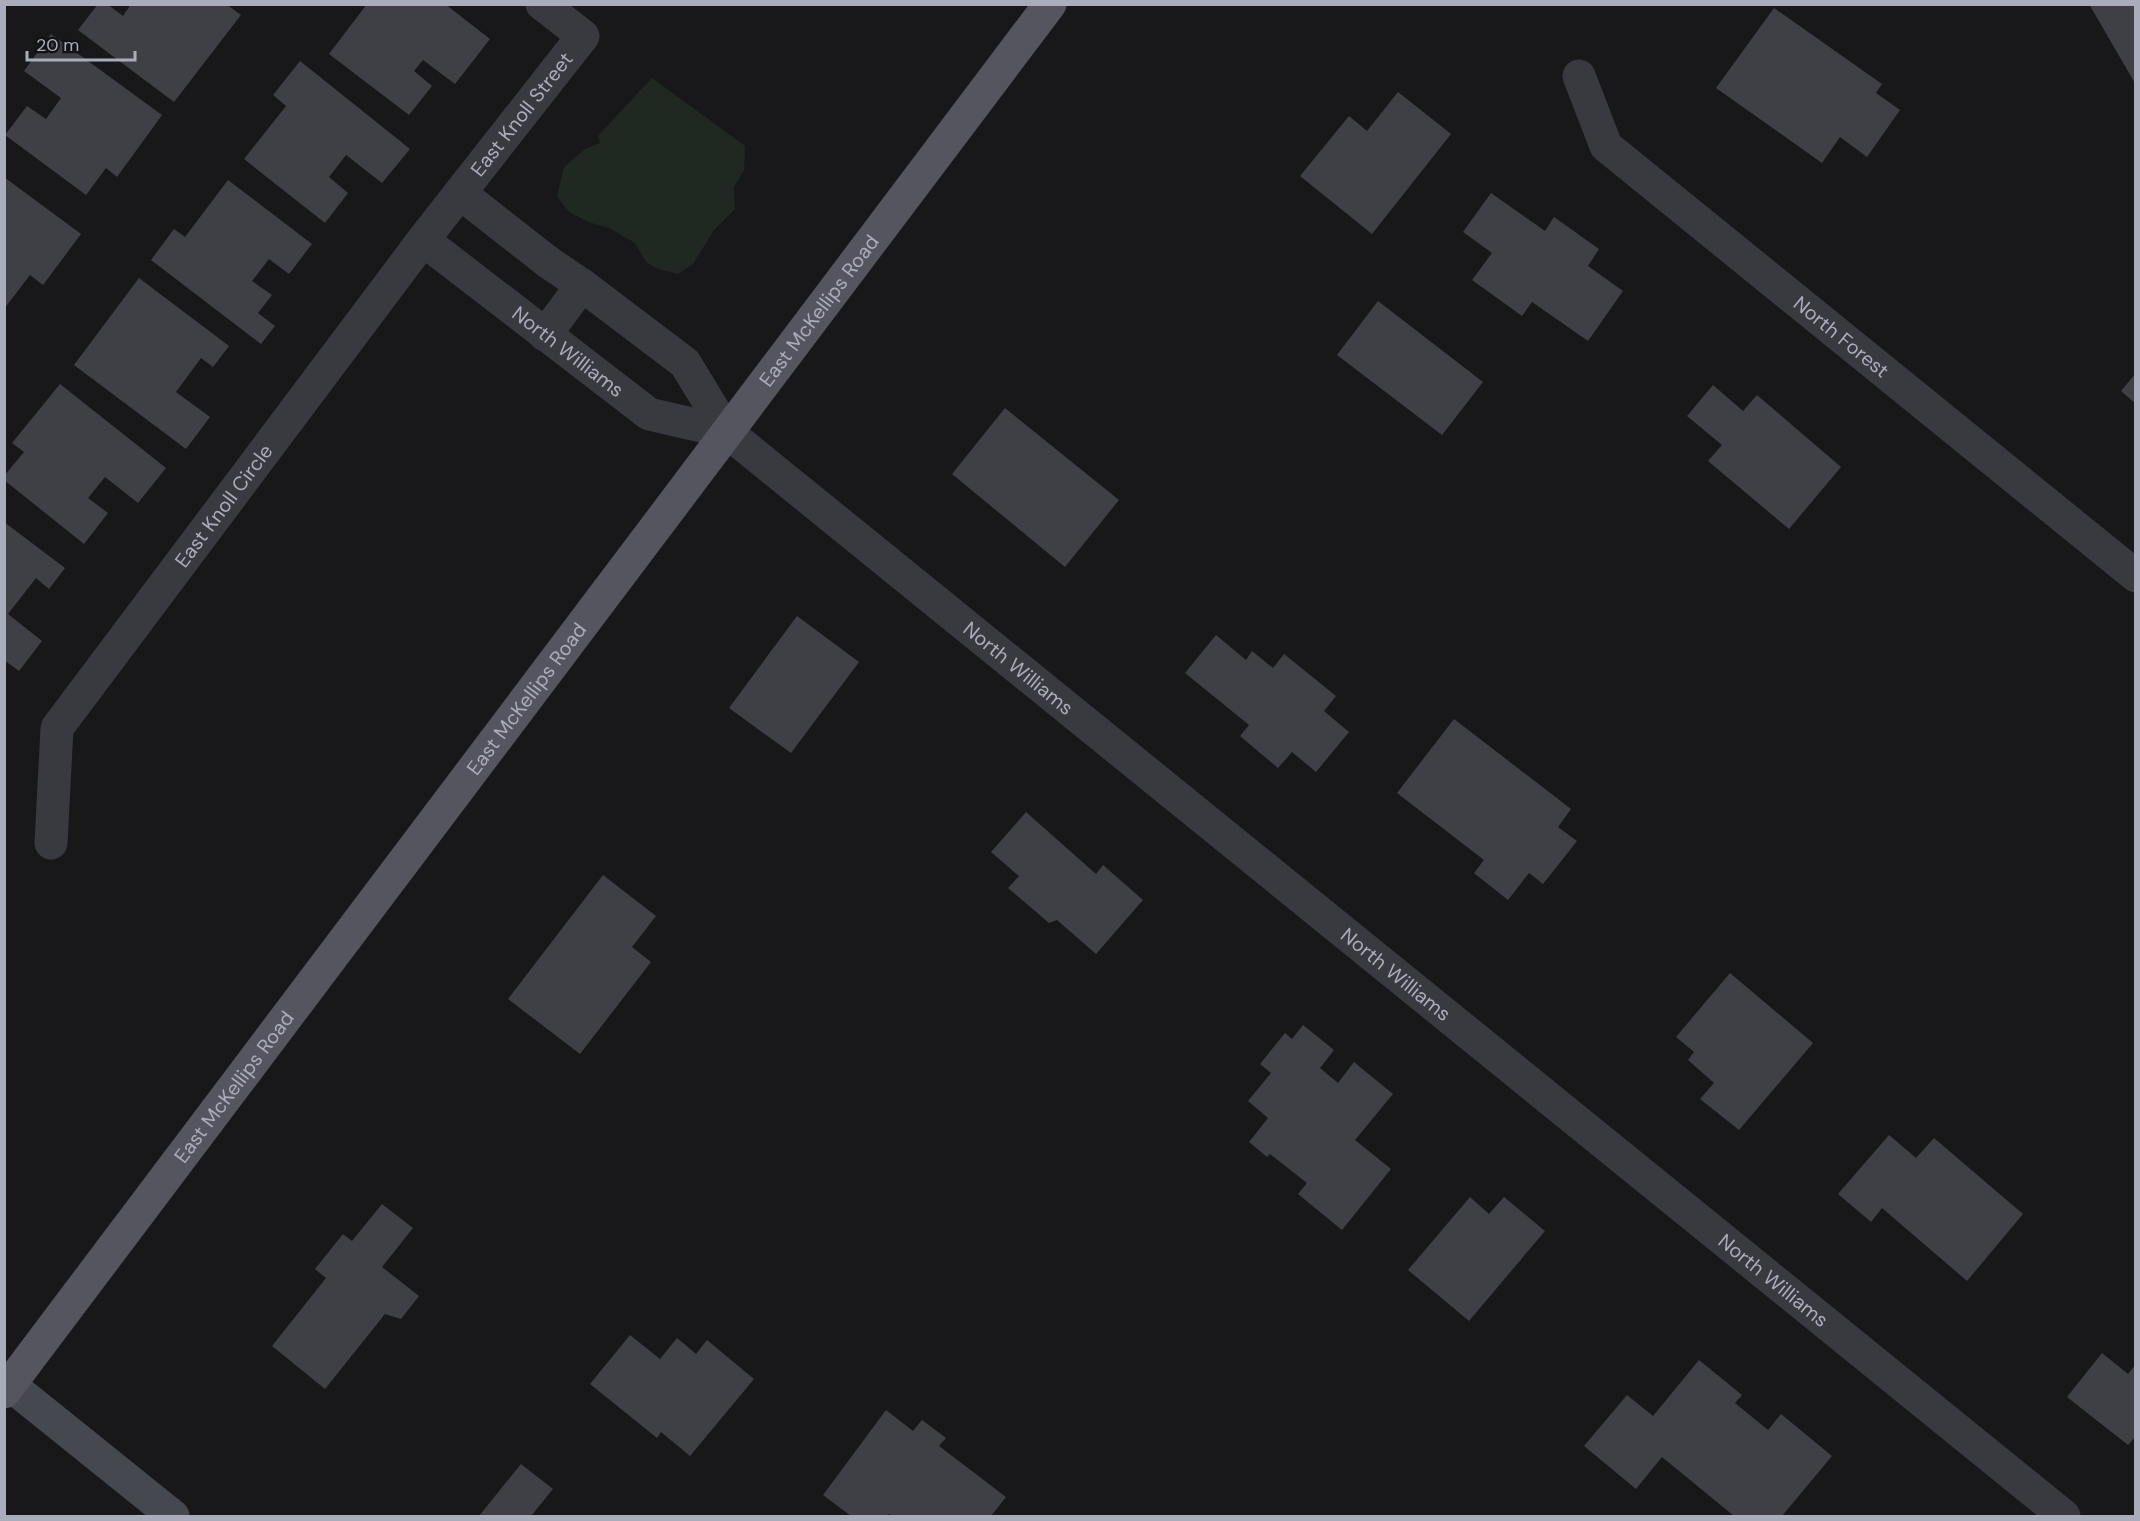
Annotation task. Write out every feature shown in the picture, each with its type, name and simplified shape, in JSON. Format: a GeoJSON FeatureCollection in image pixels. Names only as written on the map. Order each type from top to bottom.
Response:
{"type":"FeatureCollection","features":[{"type":"Feature","properties":{"kind":"main road","name":"East McKellips Road"},"geometry":{"type":"LineString","coordinates":[[6,1385],[1050,4]]}},
{"type":"Feature","properties":{"kind":"street","name":"East Knoll Street"},"geometry":{"type":"LineString","coordinates":[[460,193],[583,36],[542,4]]}},
{"type":"Feature","properties":{"kind":"street","name":"North Forest"},"geometry":{"type":"LineString","coordinates":[[1579,76],[1606,146],[2136,576]]}},
{"type":"Feature","properties":{"kind":"street","name":"North Williams"},"geometry":{"type":"LineString","coordinates":[[460,193],[548,262],[686,363],[727,432],[2064,1516]]}},
{"type":"Feature","properties":{"kind":"street","name":"East Knoll Circle"},"geometry":{"type":"LineString","coordinates":[[51,843],[57,728],[460,193]]}},
{"type":"Feature","properties":{"kind":"street","name":"North Williams"},"geometry":{"type":"LineString","coordinates":[[423,240],[649,414],[727,432]]}},
{"type":"Feature","properties":{"kind":"street"},"geometry":{"type":"LineString","coordinates":[[545,335],[582,285]]}},
{"type":"Feature","properties":{"kind":"street"},"geometry":{"type":"LineString","coordinates":[[6,1385],[172,1516]]}},
{"type":"Feature","properties":{"kind":"shaded area"},"geometry":{"type":"Polygon","coordinates":[[[652,78],[745,146],[744,170],[734,187],[735,209],[714,230],[693,264],[678,274],[658,269],[646,262],[635,243],[609,228],[588,222],[568,211],[557,196],[564,167],[585,149],[600,143],[598,136],[652,78]]]}},
{"type":"Feature","properties":{"kind":"building"},"geometry":{"type":"Polygon","coordinates":[[[98,4],[107,4],[123,16],[131,4],[226,4],[241,15],[174,102],[78,30],[98,4]]]}},
{"type":"Feature","properties":{"kind":"building"},"geometry":{"type":"Polygon","coordinates":[[[367,4],[445,4],[490,39],[455,84],[423,60],[414,71],[432,86],[409,115],[329,54],[367,4]]]}},
{"type":"Feature","properties":{"kind":"building"},"geometry":{"type":"Polygon","coordinates":[[[2089,4],[2136,4],[2136,85],[2089,4]]]}},
{"type":"Feature","properties":{"kind":"building"},"geometry":{"type":"Polygon","coordinates":[[[1774,8],[1882,84],[1876,93],[1900,110],[1867,157],[1840,137],[1822,163],[1716,88],[1774,8]]]}},
{"type":"Feature","properties":{"kind":"building"},"geometry":{"type":"Polygon","coordinates":[[[51,34],[162,115],[117,177],[106,168],[86,195],[5,135],[27,106],[46,119],[61,98],[24,71],[51,34]]]}},
{"type":"Feature","properties":{"kind":"building"},"geometry":{"type":"Polygon","coordinates":[[[300,61],[410,149],[382,183],[346,155],[329,177],[348,193],[325,223],[244,159],[286,106],[273,95],[300,61]]]}},
{"type":"Feature","properties":{"kind":"building"},"geometry":{"type":"Polygon","coordinates":[[[1398,92],[1451,134],[1372,234],[1300,176],[1349,116],[1367,131],[1398,92]]]}},
{"type":"Feature","properties":{"kind":"building"},"geometry":{"type":"Polygon","coordinates":[[[4,177],[81,234],[43,285],[30,275],[4,309],[4,177]]]}},
{"type":"Feature","properties":{"kind":"building"},"geometry":{"type":"Polygon","coordinates":[[[228,180],[312,244],[289,274],[269,259],[252,281],[272,295],[258,313],[275,326],[261,344],[151,260],[174,229],[185,237],[228,180]]]}},
{"type":"Feature","properties":{"kind":"building"},"geometry":{"type":"Polygon","coordinates":[[[1491,193],[1545,231],[1554,217],[1599,249],[1588,266],[1623,291],[1588,341],[1532,302],[1522,316],[1472,280],[1492,253],[1463,232],[1491,193]]]}},
{"type":"Feature","properties":{"kind":"building"},"geometry":{"type":"Polygon","coordinates":[[[139,278],[229,346],[213,367],[201,358],[176,392],[210,417],[186,449],[74,365],[139,278]]]}},
{"type":"Feature","properties":{"kind":"building"},"geometry":{"type":"Polygon","coordinates":[[[1378,301],[1483,382],[1442,435],[1337,355],[1378,301]]]}},
{"type":"Feature","properties":{"kind":"building"},"geometry":{"type":"Polygon","coordinates":[[[2136,373],[2136,404],[2121,391],[2136,373]]]}},
{"type":"Feature","properties":{"kind":"building"},"geometry":{"type":"Polygon","coordinates":[[[60,384],[166,468],[138,503],[105,477],[88,498],[108,513],[84,544],[4,480],[4,476],[24,452],[12,443],[60,384]]]}},
{"type":"Feature","properties":{"kind":"building"},"geometry":{"type":"Polygon","coordinates":[[[1713,385],[1743,411],[1757,395],[1841,467],[1789,529],[1708,461],[1722,445],[1687,416],[1713,385]]]}},
{"type":"Feature","properties":{"kind":"building"},"geometry":{"type":"Polygon","coordinates":[[[1005,408],[1119,500],[1065,567],[952,474],[1005,408]]]}},
{"type":"Feature","properties":{"kind":"building"},"geometry":{"type":"Polygon","coordinates":[[[4,522],[65,568],[49,589],[36,578],[8,614],[42,641],[19,671],[4,660],[4,522]]]}},
{"type":"Feature","properties":{"kind":"building"},"geometry":{"type":"Polygon","coordinates":[[[797,616],[859,662],[791,753],[729,708],[797,616]]]}},
{"type":"Feature","properties":{"kind":"building"},"geometry":{"type":"Polygon","coordinates":[[[1216,635],[1246,660],[1252,651],[1273,668],[1284,654],[1336,696],[1324,711],[1349,732],[1316,772],[1292,752],[1278,768],[1240,736],[1249,725],[1185,673],[1216,635]]]}},
{"type":"Feature","properties":{"kind":"building"},"geometry":{"type":"Polygon","coordinates":[[[1454,719],[1571,809],[1558,827],[1577,841],[1543,884],[1529,873],[1508,900],[1474,873],[1484,860],[1397,793],[1454,719]]]}},
{"type":"Feature","properties":{"kind":"building"},"geometry":{"type":"Polygon","coordinates":[[[1026,812],[1096,874],[1103,865],[1143,900],[1096,954],[1057,920],[1049,923],[1008,888],[1019,876],[991,852],[1026,812]]]}},
{"type":"Feature","properties":{"kind":"building"},"geometry":{"type":"Polygon","coordinates":[[[603,875],[656,916],[632,947],[651,962],[580,1054],[508,999],[603,875]]]}},
{"type":"Feature","properties":{"kind":"building"},"geometry":{"type":"Polygon","coordinates":[[[1730,973],[1813,1043],[1739,1130],[1700,1099],[1714,1083],[1688,1060],[1694,1052],[1676,1037],[1730,973]]]}},
{"type":"Feature","properties":{"kind":"building"},"geometry":{"type":"Polygon","coordinates":[[[1303,1025],[1334,1050],[1320,1068],[1338,1083],[1354,1062],[1393,1094],[1355,1140],[1391,1169],[1342,1230],[1298,1194],[1307,1183],[1270,1154],[1267,1157],[1249,1142],[1268,1118],[1248,1101],[1271,1073],[1260,1064],[1285,1033],[1292,1039],[1303,1025]]]}},
{"type":"Feature","properties":{"kind":"building"},"geometry":{"type":"Polygon","coordinates":[[[1889,1135],[1916,1158],[1934,1138],[2023,1214],[1967,1281],[1882,1208],[1871,1222],[1838,1194],[1889,1135]]]}},
{"type":"Feature","properties":{"kind":"building"},"geometry":{"type":"Polygon","coordinates":[[[1470,1197],[1489,1214],[1504,1197],[1545,1231],[1469,1321],[1408,1270],[1470,1197]]]}},
{"type":"Feature","properties":{"kind":"building"},"geometry":{"type":"Polygon","coordinates":[[[382,1204],[413,1228],[382,1267],[419,1296],[401,1319],[385,1314],[325,1389],[272,1346],[326,1278],[315,1269],[343,1234],[352,1241],[382,1204]]]}},
{"type":"Feature","properties":{"kind":"building"},"geometry":{"type":"Polygon","coordinates":[[[630,1335],[660,1359],[677,1338],[696,1354],[707,1340],[754,1379],[690,1456],[661,1432],[657,1438],[590,1384],[630,1335]]]}},
{"type":"Feature","properties":{"kind":"building"},"geometry":{"type":"Polygon","coordinates":[[[2102,1353],[2128,1374],[2136,1364],[2136,1436],[2128,1445],[2067,1397],[2102,1353]]]}},
{"type":"Feature","properties":{"kind":"building"},"geometry":{"type":"Polygon","coordinates":[[[1699,1360],[1742,1395],[1735,1403],[1768,1430],[1781,1414],[1832,1456],[1782,1516],[1734,1516],[1662,1457],[1636,1489],[1584,1446],[1627,1395],[1653,1416],[1699,1360]]]}},
{"type":"Feature","properties":{"kind":"building"},"geometry":{"type":"Polygon","coordinates":[[[886,1410],[913,1431],[922,1420],[946,1438],[939,1446],[1006,1497],[991,1516],[892,1516],[889,1514],[887,1516],[851,1516],[823,1495],[886,1410]]]}},
{"type":"Feature","properties":{"kind":"building"},"geometry":{"type":"Polygon","coordinates":[[[521,1464],[553,1489],[531,1516],[479,1516],[521,1464]]]}}]}
